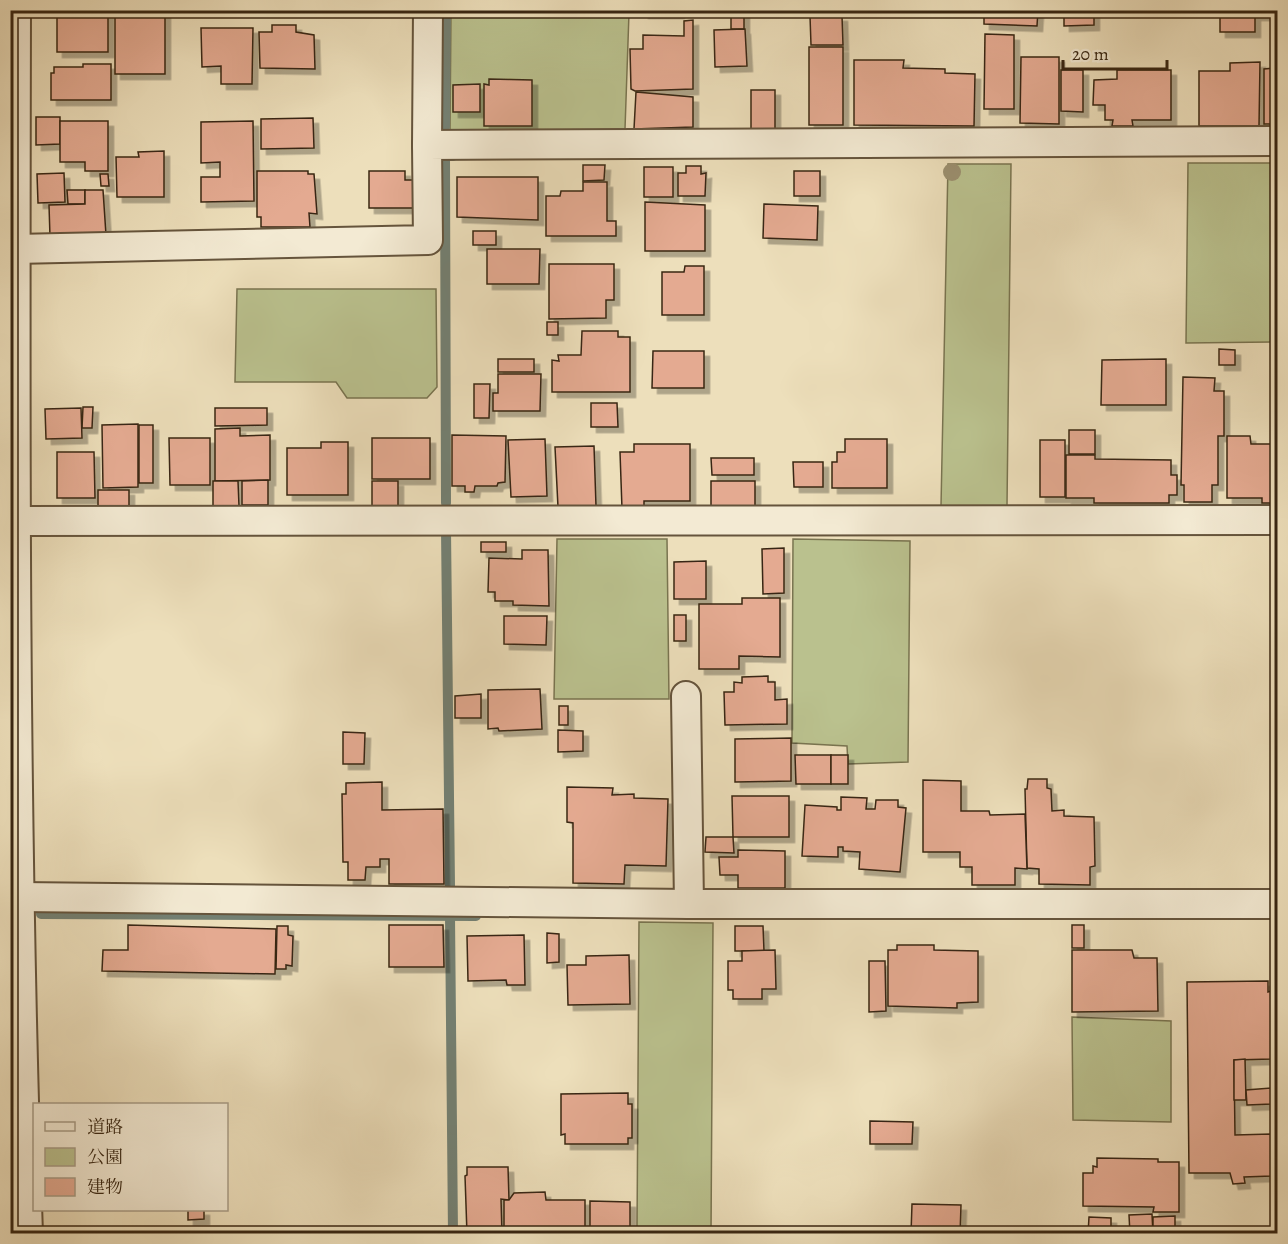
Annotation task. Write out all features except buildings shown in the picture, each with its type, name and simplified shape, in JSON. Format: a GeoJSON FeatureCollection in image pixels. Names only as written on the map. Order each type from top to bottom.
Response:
{"type":"FeatureCollection","features":[{"type":"Feature","properties":{"kind":"street"},"geometry":{"type":"LineString","coordinates":[[16,10],[13,95],[13,237],[17,521],[19,1191],[28,1233]]}},
{"type":"Feature","properties":{"kind":"street"},"geometry":{"type":"LineString","coordinates":[[13,237],[428,240],[428,10]]}},
{"type":"Feature","properties":{"kind":"street"},"geometry":{"type":"LineString","coordinates":[[427,145],[1278,141]]}},
{"type":"Feature","properties":{"kind":"street"},"geometry":{"type":"LineString","coordinates":[[17,521],[1278,520]]}},
{"type":"Feature","properties":{"kind":"street"},"geometry":{"type":"LineString","coordinates":[[686,696],[689,904]]}},
{"type":"Feature","properties":{"kind":"street"},"geometry":{"type":"LineString","coordinates":[[19,897],[689,904],[1278,904]]}},
{"type":"Feature","properties":{"kind":"green space"},"geometry":{"type":"Polygon","coordinates":[[[451,11],[629,13],[625,129],[450,133],[451,11]]]}},
{"type":"Feature","properties":{"kind":"green space"},"geometry":{"type":"Polygon","coordinates":[[[1188,163],[1277,163],[1277,342],[1186,343],[1188,163]]]}},
{"type":"Feature","properties":{"kind":"green space"},"geometry":{"type":"Polygon","coordinates":[[[948,164],[1011,164],[1007,506],[941,506],[948,164]]]}},
{"type":"Feature","properties":{"kind":"green space"},"geometry":{"type":"Polygon","coordinates":[[[237,289],[436,289],[437,387],[427,398],[347,398],[336,382],[235,382],[237,289]]]}},
{"type":"Feature","properties":{"kind":"green space"},"geometry":{"type":"Polygon","coordinates":[[[557,539],[667,539],[669,699],[554,699],[557,539]]]}},
{"type":"Feature","properties":{"kind":"green space"},"geometry":{"type":"Polygon","coordinates":[[[793,539],[910,541],[908,762],[848,764],[847,746],[792,743],[793,539]]]}},
{"type":"Feature","properties":{"kind":"green space"},"geometry":{"type":"Polygon","coordinates":[[[639,922],[713,923],[711,1233],[637,1233],[639,922]]]}},
{"type":"Feature","properties":{"kind":"green space"},"geometry":{"type":"Polygon","coordinates":[[[1072,1017],[1171,1021],[1171,1122],[1073,1120],[1072,1017]]]}},
{"type":"Feature","properties":{"kind":"waterway"},"geometry":{"type":"LineString","coordinates":[[445,127],[446,10]]}},
{"type":"Feature","properties":{"kind":"waterway"},"geometry":{"type":"LineString","coordinates":[[446,503],[445,156],[453,156]]}},
{"type":"Feature","properties":{"kind":"waterway"},"geometry":{"type":"LineString","coordinates":[[446,530],[450,886]]}},
{"type":"Feature","properties":{"kind":"waterway"},"geometry":{"type":"LineString","coordinates":[[41,914],[476,916]]}},
{"type":"Feature","properties":{"kind":"waterway"},"geometry":{"type":"LineString","coordinates":[[450,916],[453,1234]]}}]}
